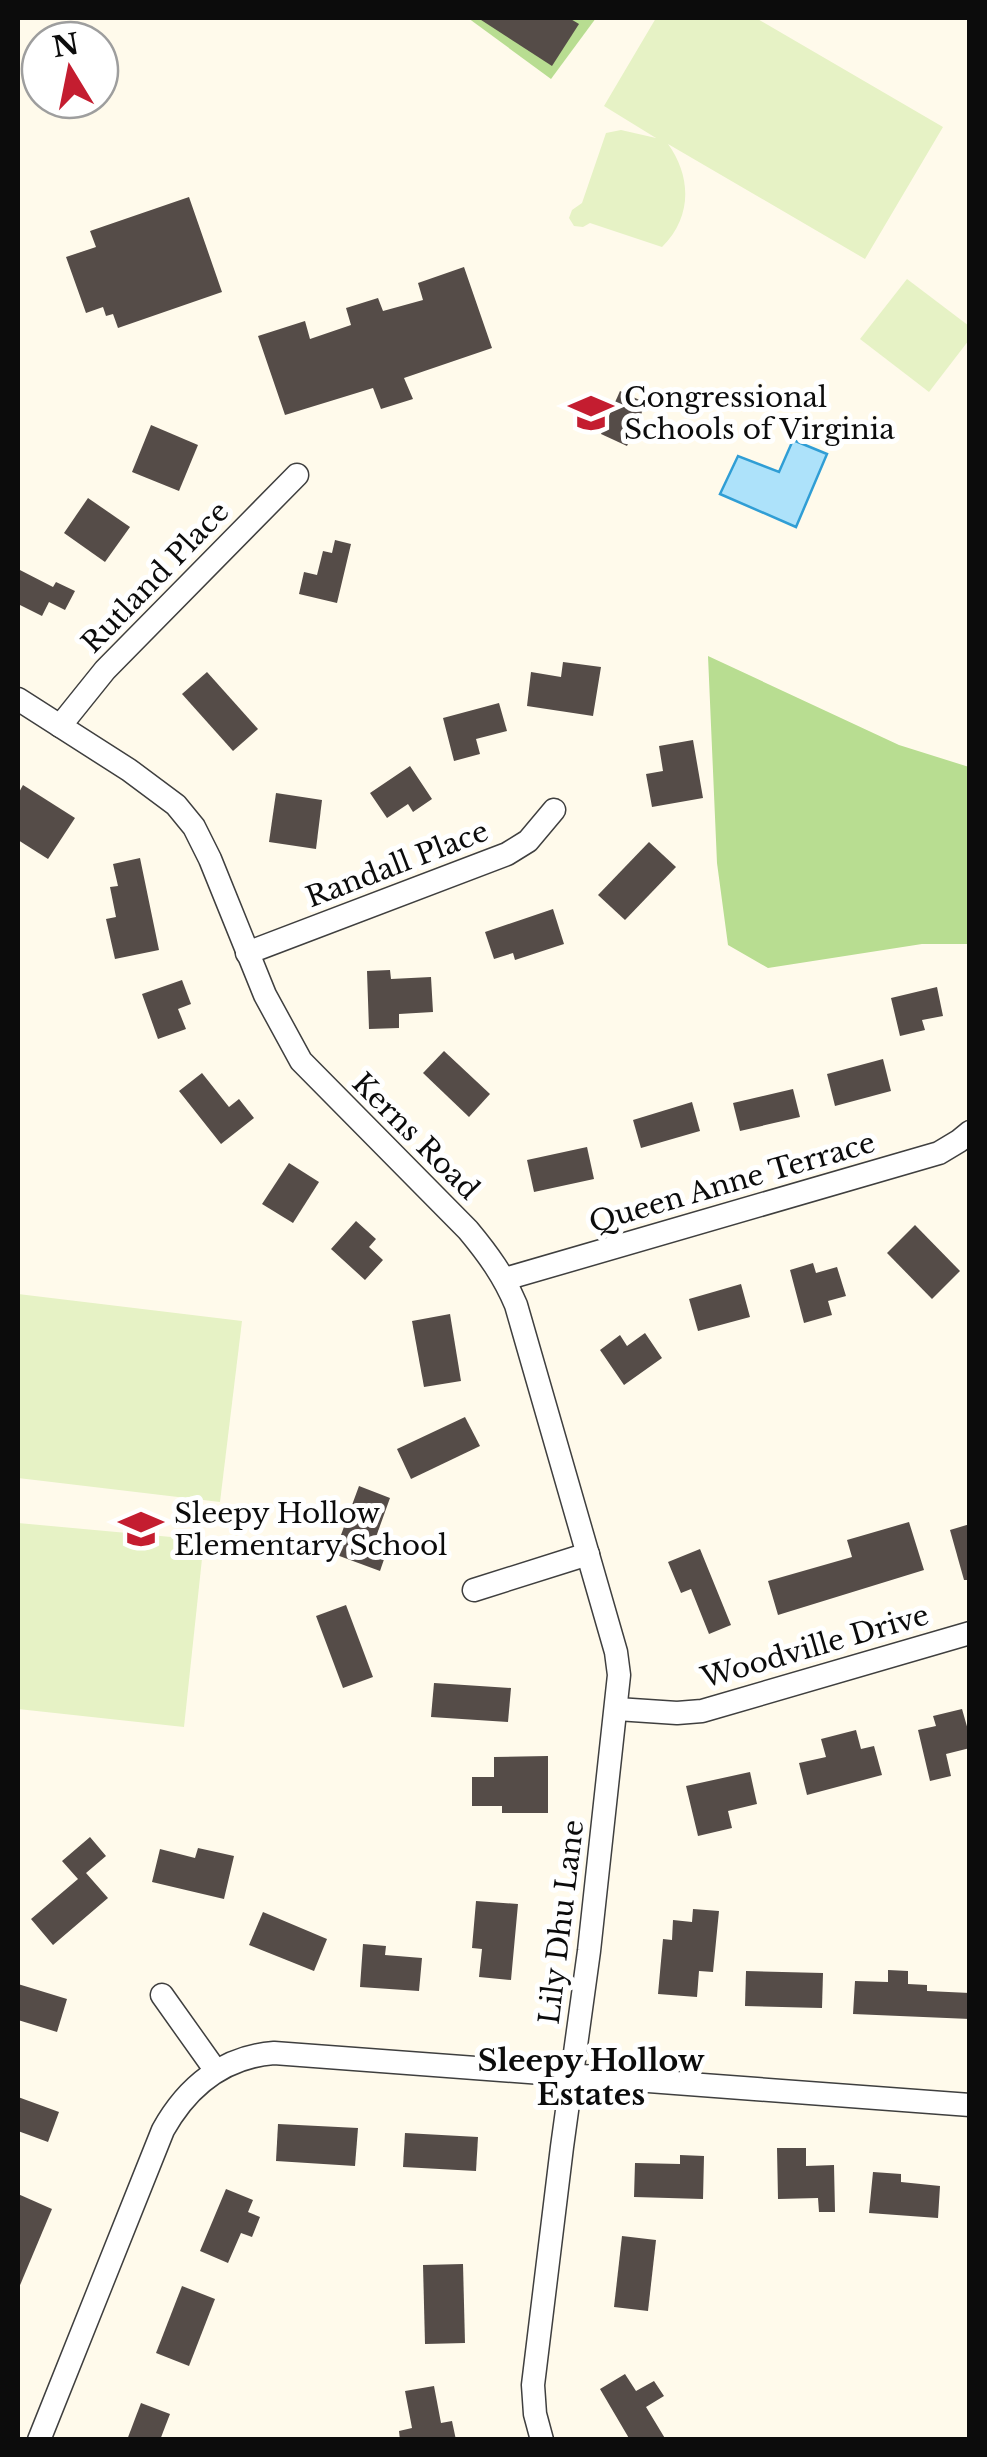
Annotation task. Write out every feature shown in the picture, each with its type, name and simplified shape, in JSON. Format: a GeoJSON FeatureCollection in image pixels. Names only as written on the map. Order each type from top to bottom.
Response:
{"type":"FeatureCollection","features":[{"type":"Feature","properties":{"kind":"street","name":"Rutland Place"},"geometry":{"type":"LineString","coordinates":[[60,726],[105,670],[297,475]]}},
{"type":"Feature","properties":{"kind":"street","name":"Kerns Road"},"geometry":{"type":"LineString","coordinates":[[18,699],[176,805],[194,827],[210,859],[264,995],[300,1062],[492,1258],[516,1304],[616,1652],[617,1708]]}},
{"type":"Feature","properties":{"kind":"street","name":"Randall Place"},"geometry":{"type":"LineString","coordinates":[[246,953],[507,854],[528,841],[554,810]]}},
{"type":"Feature","properties":{"kind":"street","name":"Queen Anne Terrace"},"geometry":{"type":"LineString","coordinates":[[505,1280],[938,1153],[970,1132]]}},
{"type":"Feature","properties":{"kind":"street"},"geometry":{"type":"LineString","coordinates":[[474,1590],[588,1554]]}},
{"type":"Feature","properties":{"kind":"street","name":"Woodville Drive"},"geometry":{"type":"LineString","coordinates":[[617,1708],[702,1711],[970,1633]]}},
{"type":"Feature","properties":{"kind":"street","name":"Lily Dhu Lane"},"geometry":{"type":"LineString","coordinates":[[542,2440],[535,2414],[534,2385],[617,1708]]}},
{"type":"Feature","properties":{"kind":"street"},"geometry":{"type":"LineString","coordinates":[[162,1995],[216,2072]]}},
{"type":"Feature","properties":{"kind":"street"},"geometry":{"type":"LineString","coordinates":[[39,2440],[163,2130],[184,2098],[216,2072],[245,2058],[274,2054],[970,2105]]}},
{"type":"Feature","properties":{"kind":"green space"},"geometry":{"type":"Polygon","coordinates":[[[468,18],[596,18],[551,79],[468,18]]]}},
{"type":"Feature","properties":{"kind":"green space"},"geometry":{"type":"Polygon","coordinates":[[[656,18],[756,18],[943,127],[865,259],[668,144],[681,169],[685,196],[679,222],[662,247],[590,223],[574,226],[569,218],[582,203],[606,133],[621,130],[656,138],[604,106],[656,18]]]}},
{"type":"Feature","properties":{"kind":"green space"},"geometry":{"type":"Polygon","coordinates":[[[907,279],[969,326],[969,340],[929,392],[860,339],[907,279]]]}},
{"type":"Feature","properties":{"kind":"green space"},"geometry":{"type":"Polygon","coordinates":[[[708,656],[899,745],[969,767],[969,944],[922,944],[768,968],[728,945],[717,863],[708,656]]]}},
{"type":"Feature","properties":{"kind":"green space"},"geometry":{"type":"Polygon","coordinates":[[[18,1294],[242,1321],[220,1502],[18,1478],[18,1294]]]}},
{"type":"Feature","properties":{"kind":"green space"},"geometry":{"type":"Polygon","coordinates":[[[18,1523],[204,1540],[184,1727],[18,1709],[18,1523]]]}},
{"type":"Feature","properties":{"kind":"water"},"geometry":{"type":"Polygon","coordinates":[[[793,440],[827,454],[796,527],[720,494],[738,456],[779,472],[793,440]]]}},
{"type":"Feature","properties":{"kind":"building"},"geometry":{"type":"Polygon","coordinates":[[[478,18],[569,18],[579,24],[552,66],[478,18]]]}},
{"type":"Feature","properties":{"kind":"building"},"geometry":{"type":"Polygon","coordinates":[[[189,197],[222,292],[118,328],[113,314],[106,316],[103,307],[86,313],[66,257],[96,247],[90,231],[189,197]]]}},
{"type":"Feature","properties":{"kind":"building"},"geometry":{"type":"Polygon","coordinates":[[[464,267],[492,348],[404,378],[413,399],[381,409],[373,388],[285,415],[258,336],[305,321],[310,339],[351,325],[346,308],[378,298],[383,311],[423,300],[418,283],[464,267]]]}},
{"type":"Feature","properties":{"kind":"building"},"geometry":{"type":"Polygon","coordinates":[[[620,391],[646,403],[627,446],[601,434],[620,391]]]}},
{"type":"Feature","properties":{"kind":"building"},"geometry":{"type":"Polygon","coordinates":[[[151,425],[198,445],[179,491],[132,472],[151,425]]]}},
{"type":"Feature","properties":{"kind":"building"},"geometry":{"type":"Polygon","coordinates":[[[88,498],[130,527],[105,562],[64,533],[88,498]]]}},
{"type":"Feature","properties":{"kind":"building"},"geometry":{"type":"Polygon","coordinates":[[[335,540],[351,544],[337,603],[299,594],[304,572],[317,575],[323,551],[332,553],[335,540]]]}},
{"type":"Feature","properties":{"kind":"building"},"geometry":{"type":"Polygon","coordinates":[[[18,569],[53,587],[56,582],[75,591],[65,610],[49,602],[42,616],[18,604],[18,569]]]}},
{"type":"Feature","properties":{"kind":"building"},"geometry":{"type":"Polygon","coordinates":[[[563,662],[601,667],[593,716],[527,706],[531,672],[561,677],[563,662]]]}},
{"type":"Feature","properties":{"kind":"building"},"geometry":{"type":"Polygon","coordinates":[[[207,672],[258,729],[233,751],[182,694],[207,672]]]}},
{"type":"Feature","properties":{"kind":"building"},"geometry":{"type":"Polygon","coordinates":[[[499,703],[507,731],[476,739],[480,754],[454,761],[443,718],[499,703]]]}},
{"type":"Feature","properties":{"kind":"building"},"geometry":{"type":"Polygon","coordinates":[[[693,740],[703,798],[652,807],[646,774],[663,771],[659,746],[693,740]]]}},
{"type":"Feature","properties":{"kind":"building"},"geometry":{"type":"Polygon","coordinates":[[[410,766],[432,799],[413,812],[408,804],[387,818],[370,793],[410,766]]]}},
{"type":"Feature","properties":{"kind":"building"},"geometry":{"type":"Polygon","coordinates":[[[23,785],[75,818],[48,859],[18,840],[18,794],[23,785]]]}},
{"type":"Feature","properties":{"kind":"building"},"geometry":{"type":"Polygon","coordinates":[[[276,793],[322,800],[316,849],[269,842],[276,793]]]}},
{"type":"Feature","properties":{"kind":"building"},"geometry":{"type":"Polygon","coordinates":[[[649,842],[676,867],[625,920],[598,895],[649,842]]]}},
{"type":"Feature","properties":{"kind":"building"},"geometry":{"type":"Polygon","coordinates":[[[140,858],[159,950],[115,959],[106,919],[116,917],[110,887],[118,886],[113,864],[140,858]]]}},
{"type":"Feature","properties":{"kind":"building"},"geometry":{"type":"Polygon","coordinates":[[[553,909],[564,944],[515,960],[513,953],[494,959],[485,932],[553,909]]]}},
{"type":"Feature","properties":{"kind":"building"},"geometry":{"type":"Polygon","coordinates":[[[390,970],[391,979],[431,977],[433,1012],[399,1014],[399,1028],[369,1029],[367,971],[390,970]]]}},
{"type":"Feature","properties":{"kind":"building"},"geometry":{"type":"Polygon","coordinates":[[[182,980],[191,1004],[178,1009],[186,1029],[158,1039],[142,994],[182,980]]]}},
{"type":"Feature","properties":{"kind":"building"},"geometry":{"type":"Polygon","coordinates":[[[937,987],[943,1016],[922,1020],[925,1030],[900,1036],[891,998],[937,987]]]}},
{"type":"Feature","properties":{"kind":"building"},"geometry":{"type":"Polygon","coordinates":[[[444,1051],[490,1094],[469,1117],[423,1073],[444,1051]]]}},
{"type":"Feature","properties":{"kind":"building"},"geometry":{"type":"Polygon","coordinates":[[[883,1059],[891,1091],[835,1106],[827,1074],[883,1059]]]}},
{"type":"Feature","properties":{"kind":"building"},"geometry":{"type":"Polygon","coordinates":[[[202,1073],[229,1107],[239,1099],[254,1118],[221,1144],[179,1091],[202,1073]]]}},
{"type":"Feature","properties":{"kind":"building"},"geometry":{"type":"Polygon","coordinates":[[[793,1089],[800,1117],[740,1131],[733,1103],[793,1089]]]}},
{"type":"Feature","properties":{"kind":"building"},"geometry":{"type":"Polygon","coordinates":[[[692,1102],[700,1131],[641,1148],[633,1120],[692,1102]]]}},
{"type":"Feature","properties":{"kind":"building"},"geometry":{"type":"Polygon","coordinates":[[[587,1147],[594,1179],[534,1192],[527,1160],[587,1147]]]}},
{"type":"Feature","properties":{"kind":"building"},"geometry":{"type":"Polygon","coordinates":[[[289,1163],[319,1182],[293,1223],[262,1204],[289,1163]]]}},
{"type":"Feature","properties":{"kind":"building"},"geometry":{"type":"Polygon","coordinates":[[[356,1221],[376,1239],[369,1247],[383,1260],[365,1280],[331,1249],[356,1221]]]}},
{"type":"Feature","properties":{"kind":"building"},"geometry":{"type":"Polygon","coordinates":[[[915,1225],[960,1271],[932,1299],[887,1253],[915,1225]]]}},
{"type":"Feature","properties":{"kind":"building"},"geometry":{"type":"Polygon","coordinates":[[[813,1263],[816,1273],[837,1267],[846,1296],[828,1301],[832,1315],[804,1323],[790,1270],[813,1263]]]}},
{"type":"Feature","properties":{"kind":"building"},"geometry":{"type":"Polygon","coordinates":[[[741,1284],[750,1317],[698,1331],[689,1299],[741,1284]]]}},
{"type":"Feature","properties":{"kind":"building"},"geometry":{"type":"Polygon","coordinates":[[[450,1314],[461,1381],[424,1387],[412,1321],[450,1314]]]}},
{"type":"Feature","properties":{"kind":"building"},"geometry":{"type":"Polygon","coordinates":[[[645,1333],[662,1358],[624,1385],[600,1350],[620,1335],[627,1346],[645,1333]]]}},
{"type":"Feature","properties":{"kind":"building"},"geometry":{"type":"Polygon","coordinates":[[[465,1417],[480,1446],[411,1479],[397,1449],[465,1417]]]}},
{"type":"Feature","properties":{"kind":"building"},"geometry":{"type":"Polygon","coordinates":[[[359,1486],[390,1498],[376,1537],[390,1542],[380,1571],[334,1554],[359,1486]]]}},
{"type":"Feature","properties":{"kind":"building"},"geometry":{"type":"Polygon","coordinates":[[[909,1522],[924,1570],[778,1615],[768,1581],[852,1557],[847,1540],[909,1522]]]}},
{"type":"Feature","properties":{"kind":"building"},"geometry":{"type":"Polygon","coordinates":[[[970,1524],[970,1580],[964,1580],[950,1530],[970,1524]]]}},
{"type":"Feature","properties":{"kind":"building"},"geometry":{"type":"Polygon","coordinates":[[[700,1549],[731,1625],[709,1634],[691,1589],[681,1593],[668,1562],[700,1549]]]}},
{"type":"Feature","properties":{"kind":"building"},"geometry":{"type":"Polygon","coordinates":[[[346,1605],[373,1677],[343,1688],[316,1616],[346,1605]]]}},
{"type":"Feature","properties":{"kind":"building"},"geometry":{"type":"Polygon","coordinates":[[[434,1683],[511,1688],[508,1722],[431,1717],[434,1683]]]}},
{"type":"Feature","properties":{"kind":"building"},"geometry":{"type":"Polygon","coordinates":[[[962,1709],[970,1748],[946,1754],[951,1776],[930,1781],[918,1730],[936,1726],[933,1716],[962,1709]]]}},
{"type":"Feature","properties":{"kind":"building"},"geometry":{"type":"Polygon","coordinates":[[[856,1730],[861,1749],[874,1746],[882,1775],[807,1795],[799,1763],[826,1757],[821,1739],[856,1730]]]}},
{"type":"Feature","properties":{"kind":"building"},"geometry":{"type":"Polygon","coordinates":[[[548,1756],[548,1813],[502,1813],[502,1806],[472,1806],[472,1777],[494,1777],[494,1757],[548,1756]]]}},
{"type":"Feature","properties":{"kind":"building"},"geometry":{"type":"Polygon","coordinates":[[[750,1772],[757,1804],[728,1811],[732,1828],[698,1836],[686,1786],[750,1772]]]}},
{"type":"Feature","properties":{"kind":"building"},"geometry":{"type":"Polygon","coordinates":[[[90,1837],[106,1856],[86,1873],[108,1898],[53,1945],[31,1919],[78,1879],[62,1861],[90,1837]]]}},
{"type":"Feature","properties":{"kind":"building"},"geometry":{"type":"Polygon","coordinates":[[[198,1848],[234,1856],[224,1899],[152,1882],[160,1849],[195,1858],[198,1848]]]}},
{"type":"Feature","properties":{"kind":"building"},"geometry":{"type":"Polygon","coordinates":[[[476,1901],[518,1904],[511,1980],[479,1977],[482,1949],[472,1948],[476,1901]]]}},
{"type":"Feature","properties":{"kind":"building"},"geometry":{"type":"Polygon","coordinates":[[[693,1909],[719,1911],[713,1972],[699,1971],[697,1997],[658,1994],[663,1939],[672,1940],[673,1920],[692,1922],[693,1909]]]}},
{"type":"Feature","properties":{"kind":"building"},"geometry":{"type":"Polygon","coordinates":[[[263,1912],[327,1939],[314,1971],[249,1945],[263,1912]]]}},
{"type":"Feature","properties":{"kind":"building"},"geometry":{"type":"Polygon","coordinates":[[[363,1944],[386,1946],[385,1955],[422,1958],[419,1991],[360,1987],[363,1944]]]}},
{"type":"Feature","properties":{"kind":"building"},"geometry":{"type":"Polygon","coordinates":[[[888,1970],[908,1971],[908,1984],[927,1985],[927,1991],[970,1993],[970,2019],[853,2014],[855,1981],[888,1982],[888,1970]]]}},
{"type":"Feature","properties":{"kind":"building"},"geometry":{"type":"Polygon","coordinates":[[[746,1971],[823,1973],[822,2008],[745,2006],[746,1971]]]}},
{"type":"Feature","properties":{"kind":"building"},"geometry":{"type":"Polygon","coordinates":[[[18,1984],[67,1999],[57,2032],[18,2020],[18,1984]]]}},
{"type":"Feature","properties":{"kind":"building"},"geometry":{"type":"Polygon","coordinates":[[[18,2097],[59,2112],[48,2142],[18,2131],[18,2097]]]}},
{"type":"Feature","properties":{"kind":"building"},"geometry":{"type":"Polygon","coordinates":[[[278,2124],[358,2128],[355,2166],[276,2161],[278,2124]]]}},
{"type":"Feature","properties":{"kind":"building"},"geometry":{"type":"Polygon","coordinates":[[[405,2133],[478,2137],[476,2171],[403,2167],[405,2133]]]}},
{"type":"Feature","properties":{"kind":"building"},"geometry":{"type":"Polygon","coordinates":[[[777,2148],[806,2148],[806,2166],[834,2165],[835,2212],[819,2212],[818,2198],[778,2199],[777,2148]]]}},
{"type":"Feature","properties":{"kind":"building"},"geometry":{"type":"Polygon","coordinates":[[[680,2155],[704,2156],[703,2199],[634,2197],[635,2163],[680,2164],[680,2155]]]}},
{"type":"Feature","properties":{"kind":"building"},"geometry":{"type":"Polygon","coordinates":[[[873,2172],[901,2174],[901,2182],[940,2186],[938,2218],[869,2213],[873,2172]]]}},
{"type":"Feature","properties":{"kind":"building"},"geometry":{"type":"Polygon","coordinates":[[[226,2189],[253,2200],[248,2212],[260,2217],[252,2237],[241,2233],[228,2263],[200,2251],[226,2189]]]}},
{"type":"Feature","properties":{"kind":"building"},"geometry":{"type":"Polygon","coordinates":[[[18,2194],[52,2209],[18,2290],[18,2194]]]}},
{"type":"Feature","properties":{"kind":"building"},"geometry":{"type":"Polygon","coordinates":[[[622,2236],[656,2240],[648,2311],[614,2307],[622,2236]]]}},
{"type":"Feature","properties":{"kind":"building"},"geometry":{"type":"Polygon","coordinates":[[[463,2264],[465,2343],[425,2344],[423,2265],[463,2264]]]}},
{"type":"Feature","properties":{"kind":"building"},"geometry":{"type":"Polygon","coordinates":[[[182,2286],[215,2299],[189,2366],[156,2353],[182,2286]]]}},
{"type":"Feature","properties":{"kind":"building"},"geometry":{"type":"Polygon","coordinates":[[[625,2374],[636,2391],[654,2381],[664,2396],[646,2407],[666,2440],[630,2440],[600,2389],[625,2374]]]}},
{"type":"Feature","properties":{"kind":"building"},"geometry":{"type":"Polygon","coordinates":[[[434,2386],[441,2423],[452,2421],[456,2440],[400,2440],[399,2431],[412,2428],[405,2391],[434,2386]]]}},
{"type":"Feature","properties":{"kind":"building"},"geometry":{"type":"Polygon","coordinates":[[[141,2403],[170,2414],[160,2440],[127,2440],[141,2403]]]}},
{"type":"Feature","properties":{"kind":"place","name":"Congressional Schools of Virginia"},"geometry":{"type":"Point","coordinates":[591,413]}},
{"type":"Feature","properties":{"kind":"place","name":"Sleepy Hollow Elementary School"},"geometry":{"type":"Point","coordinates":[141,1529]}},
{"type":"Feature","properties":{"kind":"district","name":"Sleepy Hollow Estates"},"geometry":{"type":"Point","coordinates":[591,2078]}}]}
